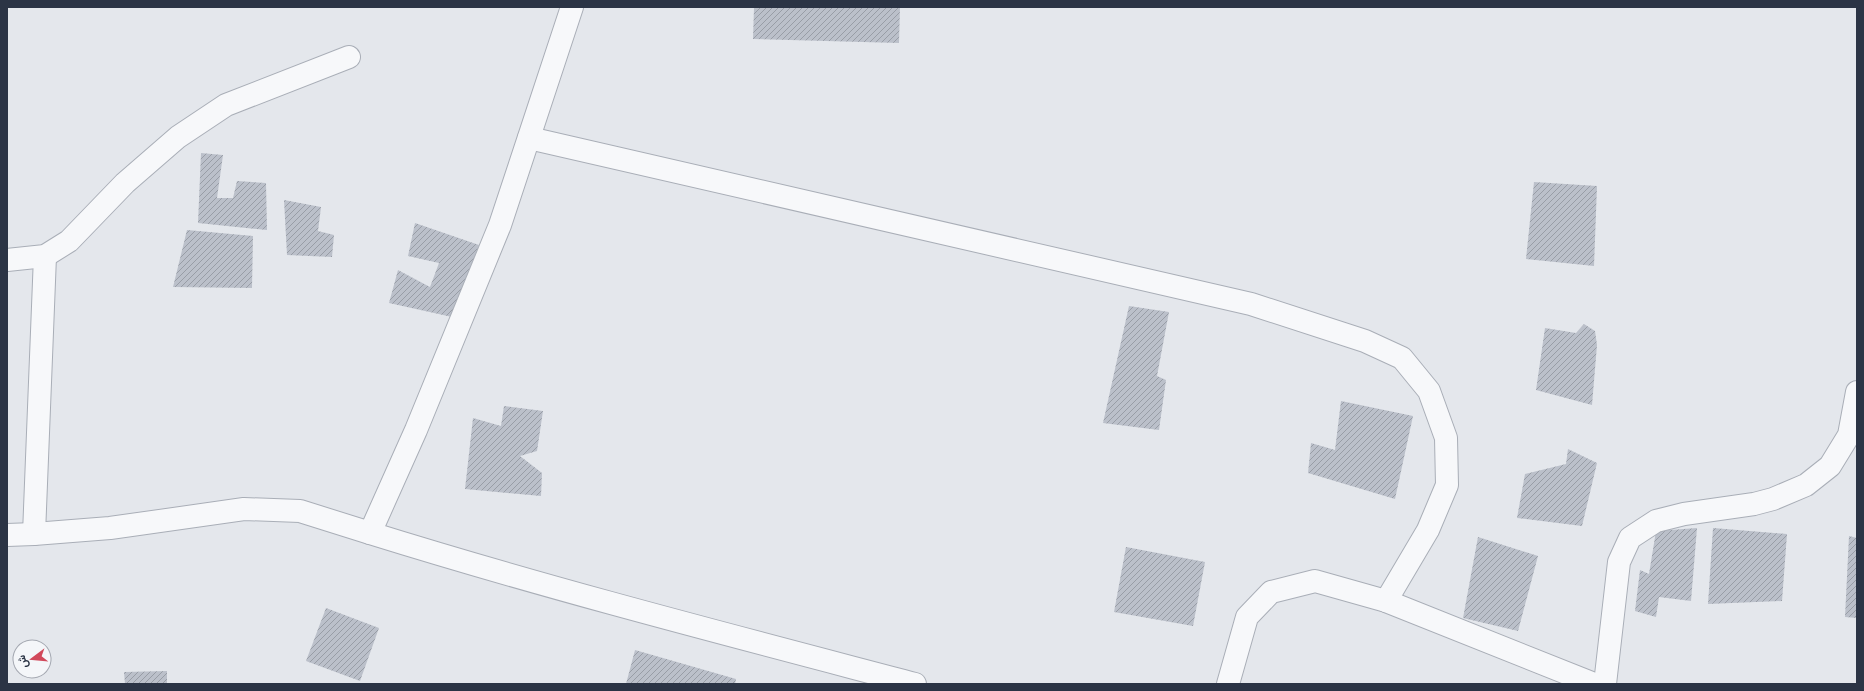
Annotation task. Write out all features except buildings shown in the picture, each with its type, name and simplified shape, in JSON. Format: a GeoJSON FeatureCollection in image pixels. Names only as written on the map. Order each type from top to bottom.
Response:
{"type":"FeatureCollection","features":[{"type":"Feature","properties":{"kind":"street"},"geometry":{"type":"LineString","coordinates":[[370,533],[416,430],[494,239],[572,7]]}},
{"type":"Feature","properties":{"kind":"street"},"geometry":{"type":"LineString","coordinates":[[7,260],[45,256],[69,241],[125,183],[178,137],[226,105],[349,57]]}},
{"type":"Feature","properties":{"kind":"street"},"geometry":{"type":"LineString","coordinates":[[529,138],[1251,304],[1364,341],[1402,358],[1429,391],[1439,418],[1446,438],[1447,485],[1428,530],[1386,601]]}},
{"type":"Feature","properties":{"kind":"street"},"geometry":{"type":"LineString","coordinates":[[34,534],[45,256]]}},
{"type":"Feature","properties":{"kind":"street"},"geometry":{"type":"LineString","coordinates":[[1605,684],[1619,562],[1630,538],[1656,522],[1684,514],[1754,504],[1773,499],[1806,485],[1830,466],[1849,436],[1857,392]]}},
{"type":"Feature","properties":{"kind":"street"},"geometry":{"type":"LineString","coordinates":[[7,534],[34,534],[110,528],[244,509],[300,512],[643,612],[915,684]]}},
{"type":"Feature","properties":{"kind":"street"},"geometry":{"type":"LineString","coordinates":[[1228,684],[1247,617],[1272,592],[1315,581],[1386,601],[1594,684]]}}]}
